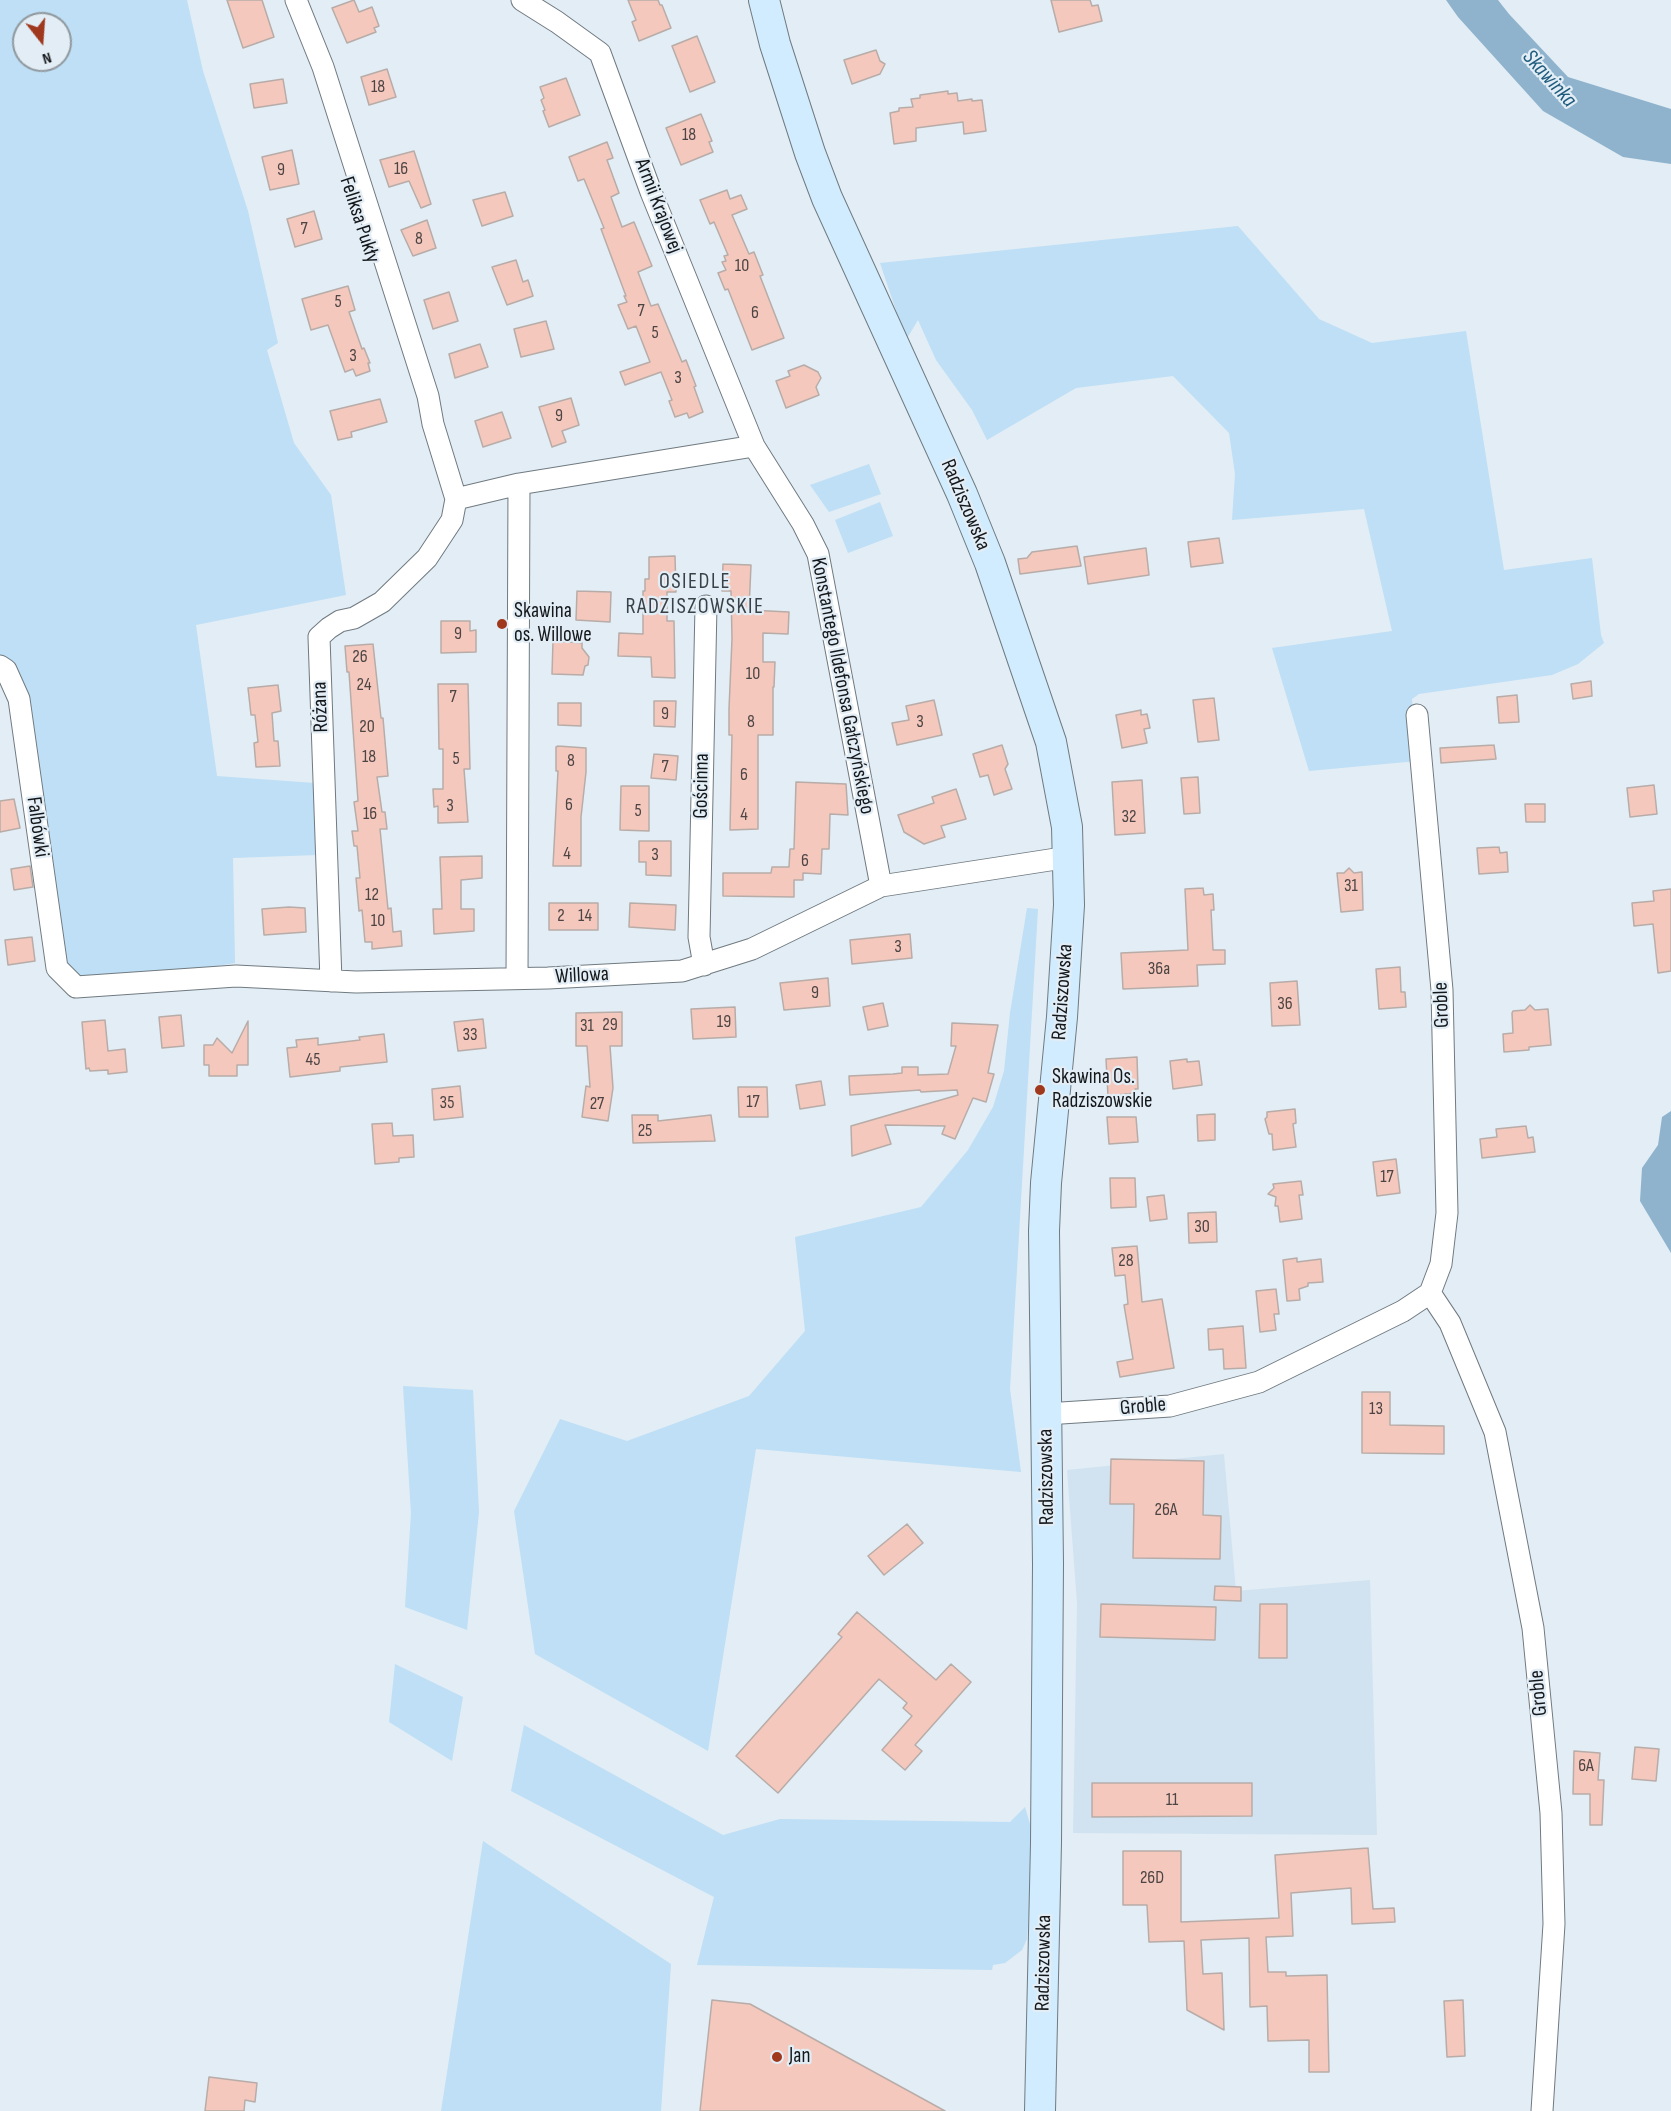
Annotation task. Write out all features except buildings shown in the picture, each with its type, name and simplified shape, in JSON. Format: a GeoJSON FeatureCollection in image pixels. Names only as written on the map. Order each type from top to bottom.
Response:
{"type":"FeatureCollection","features":[{"type":"Feature","properties":{"kind":"street","name":"Armii Krajowej"},"geometry":{"type":"LineString","coordinates":[[522,0],[557,21],[600,53],[651,192],[754,446]]}},
{"type":"Feature","properties":{"kind":"street","name":"Radziszowska"},"geometry":{"type":"LineString","coordinates":[[764,0],[778,55],[827,198],[962,494],[990,563],[1051,742],[1064,809],[1069,857],[1070,905],[1046,1183],[1044,1231],[1048,1564],[1040,2111]]}},
{"type":"Feature","properties":{"kind":"street","name":"Feliksa Pukły"},"geometry":{"type":"LineString","coordinates":[[298,6],[323,67],[428,396],[433,424],[456,499]]}},
{"type":"Feature","properties":{"kind":"street"},"geometry":{"type":"LineString","coordinates":[[456,499],[519,484],[754,446]]}},
{"type":"Feature","properties":{"kind":"street","name":"Konstantego Ildefonsa Gałczyńskiego"},"geometry":{"type":"LineString","coordinates":[[754,446],[803,524],[818,554],[881,885]]}},
{"type":"Feature","properties":{"kind":"street"},"geometry":{"type":"LineString","coordinates":[[517,978],[519,484]]}},
{"type":"Feature","properties":{"kind":"street","name":"Różana"},"geometry":{"type":"LineString","coordinates":[[331,981],[318,637],[340,621],[354,618],[382,602],[427,558],[452,520],[456,499]]}},
{"type":"Feature","properties":{"kind":"street","name":"Gościnna"},"geometry":{"type":"LineString","coordinates":[[704,964],[699,937],[706,606]]}},
{"type":"Feature","properties":{"kind":"street","name":"Falbówki"},"geometry":{"type":"LineString","coordinates":[[0,666],[6,670],[19,699],[57,968],[76,987]]}},
{"type":"Feature","properties":{"kind":"street","name":"Groble"},"geometry":{"type":"LineString","coordinates":[[1046,1414],[1170,1406],[1259,1382],[1403,1311],[1430,1293],[1441,1264],[1447,1213],[1442,1002],[1418,715]]}},
{"type":"Feature","properties":{"kind":"street","name":"Willowa"},"geometry":{"type":"LineString","coordinates":[[76,987],[236,976],[331,981],[682,972],[752,949],[881,885],[1069,857]]}},
{"type":"Feature","properties":{"kind":"street","name":"Groble"},"geometry":{"type":"LineString","coordinates":[[1430,1293],[1450,1323],[1495,1432],[1533,1628],[1551,1813],[1554,1924],[1542,2111]]}},
{"type":"Feature","properties":{"kind":"shaded area"},"geometry":{"type":"Polygon","coordinates":[[[0,0],[187,0],[203,71],[248,211],[278,343],[267,350],[294,443],[331,495],[346,595],[196,625],[217,776],[315,783],[317,855],[233,858],[235,963],[205,968],[79,978],[71,971],[62,952],[0,662],[0,0]]]}},
{"type":"Feature","properties":{"kind":"shaded area"},"geometry":{"type":"Polygon","coordinates":[[[1238,226],[1319,319],[1372,343],[1466,331],[1504,570],[1592,558],[1601,635],[1604,643],[1578,664],[1552,675],[1419,694],[1412,699],[1417,761],[1309,771],[1272,648],[1392,631],[1364,509],[1232,520],[1235,474],[1229,433],[1173,376],[1076,388],[987,440],[972,410],[936,360],[918,320],[906,340],[880,263],[1238,226]]]}},
{"type":"Feature","properties":{"kind":"shaded area"},"geometry":{"type":"Polygon","coordinates":[[[869,464],[881,494],[829,512],[810,485],[869,464]]]}},
{"type":"Feature","properties":{"kind":"shaded area"},"geometry":{"type":"Polygon","coordinates":[[[880,502],[893,536],[848,553],[835,520],[880,502]]]}},
{"type":"Feature","properties":{"kind":"shaded area"},"geometry":{"type":"Polygon","coordinates":[[[1027,908],[1038,909],[1010,1389],[1021,1472],[756,1449],[708,1751],[535,1654],[514,1511],[560,1419],[627,1441],[749,1396],[805,1331],[795,1237],[921,1207],[968,1150],[993,1107],[1004,1071],[1010,1013],[1027,908]]]}},
{"type":"Feature","properties":{"kind":"shaded area"},"geometry":{"type":"Polygon","coordinates":[[[403,1386],[473,1390],[479,1512],[467,1630],[405,1607],[411,1513],[403,1386]]]}},
{"type":"Feature","properties":{"kind":"shaded area"},"geometry":{"type":"Polygon","coordinates":[[[1224,1454],[1236,1591],[1370,1580],[1377,1835],[1073,1833],[1077,1603],[1067,1470],[1224,1454]]]}},
{"type":"Feature","properties":{"kind":"shaded area"},"geometry":{"type":"Polygon","coordinates":[[[395,1664],[463,1697],[452,1761],[389,1722],[395,1664]]]}},
{"type":"Feature","properties":{"kind":"shaded area"},"geometry":{"type":"Polygon","coordinates":[[[524,1725],[723,1835],[780,1819],[1010,1822],[1025,1807],[1032,1831],[1027,1939],[1022,1950],[1005,1963],[993,1965],[992,1970],[697,1965],[714,1897],[511,1791],[524,1725]]]}},
{"type":"Feature","properties":{"kind":"shaded area"},"geometry":{"type":"Polygon","coordinates":[[[483,1841],[671,1964],[661,2111],[441,2111],[483,1841]]]}},
{"type":"Feature","properties":{"kind":"water","name":"Skawinka"},"geometry":{"type":"Polygon","coordinates":[[[1446,0],[1498,0],[1568,77],[1671,109],[1671,164],[1623,157],[1543,111],[1458,17],[1446,0]]]}},
{"type":"Feature","properties":{"kind":"water"},"geometry":{"type":"Polygon","coordinates":[[[1671,1111],[1671,1253],[1640,1201],[1642,1168],[1658,1145],[1662,1117],[1671,1111]]]}},
{"type":"Feature","properties":{"kind":"place","name":"Skawina os. Willowe"},"geometry":{"type":"Point","coordinates":[502,624]}},
{"type":"Feature","properties":{"kind":"place","name":"Skawina Os. Radziszowskie"},"geometry":{"type":"Point","coordinates":[1040,1090]}},
{"type":"Feature","properties":{"kind":"place","name":"Jan"},"geometry":{"type":"Point","coordinates":[777,2057]}},
{"type":"Feature","properties":{"kind":"district","name":"OSIEDLE RADZISZOWSKIE"},"geometry":{"type":"Point","coordinates":[695,594]}}]}
